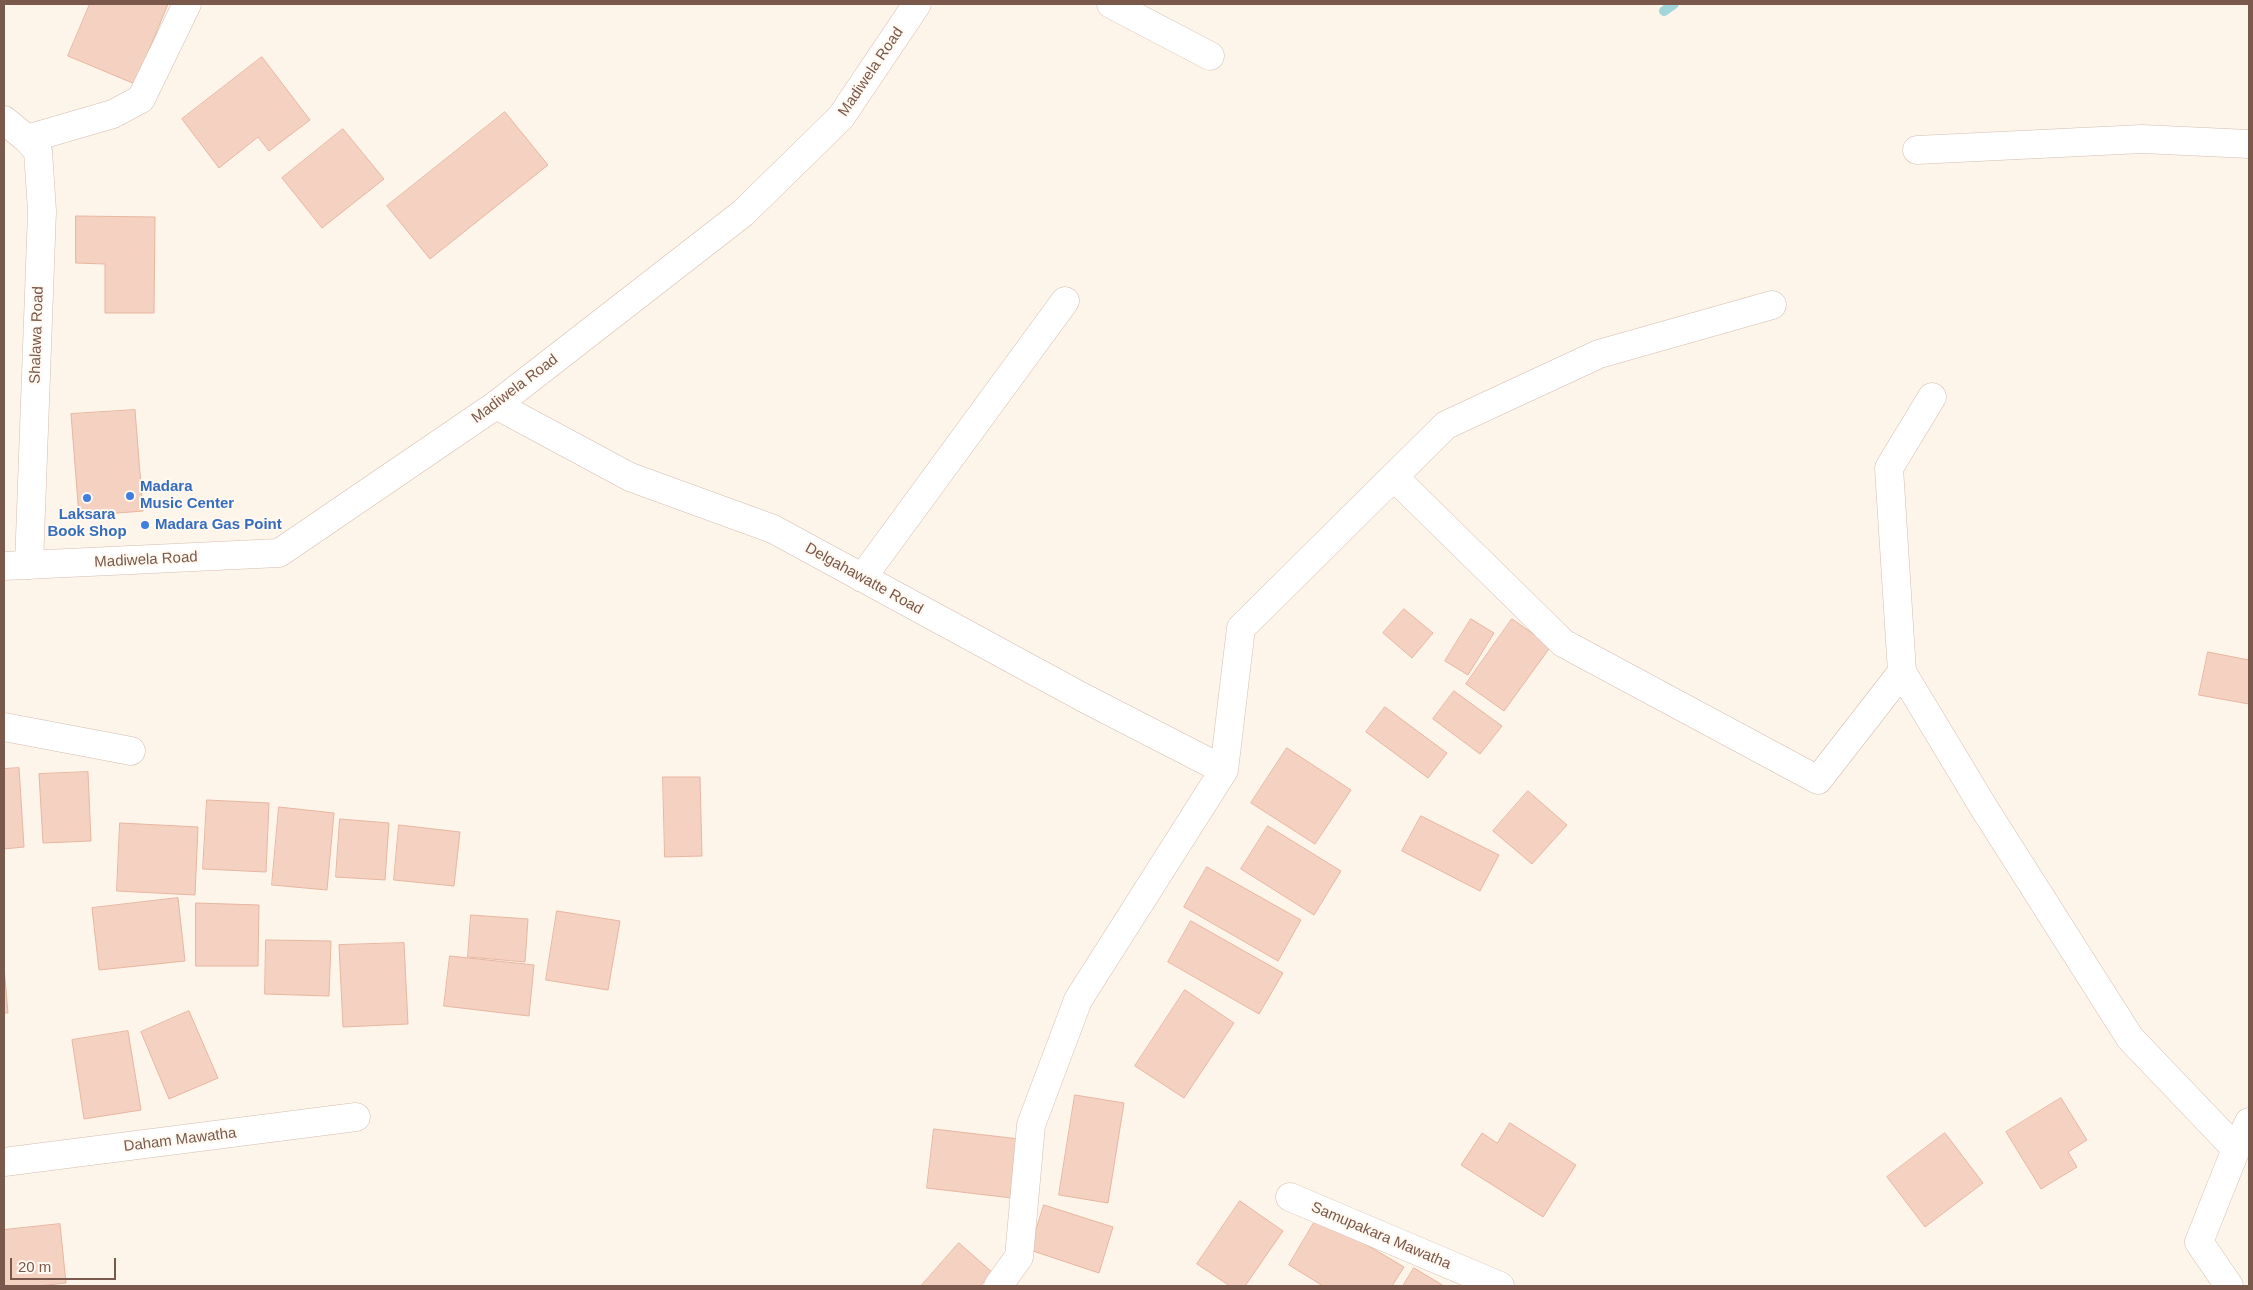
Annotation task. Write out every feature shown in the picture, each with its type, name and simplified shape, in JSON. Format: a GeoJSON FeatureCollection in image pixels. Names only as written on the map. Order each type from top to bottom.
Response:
{"type":"FeatureCollection","features":[{"type":"Feature","properties":{"kind":"street"},"geometry":{"type":"LineString","coordinates":[[27,138],[113,114],[141,99],[187,4]]}},
{"type":"Feature","properties":{"kind":"street","name":"Madiwela Road"},"geometry":{"type":"LineString","coordinates":[[16,566],[278,553],[496,405],[743,212],[841,118],[917,4]]}},
{"type":"Feature","properties":{"kind":"street"},"geometry":{"type":"LineString","coordinates":[[1111,4],[1210,56]]}},
{"type":"Feature","properties":{"kind":"street","name":"Shalawa Road"},"geometry":{"type":"LineString","coordinates":[[4,120],[27,138],[38,152],[42,211],[16,566]]}},
{"type":"Feature","properties":{"kind":"street"},"geometry":{"type":"LineString","coordinates":[[1917,150],[2142,139],[2249,144]]}},
{"type":"Feature","properties":{"kind":"street"},"geometry":{"type":"LineString","coordinates":[[862,578],[1065,301]]}},
{"type":"Feature","properties":{"kind":"street"},"geometry":{"type":"LineString","coordinates":[[998,1286],[1019,1257],[1031,1125],[1078,1000],[1224,770],[1241,628],[1446,425],[1599,354],[1772,306]]}},
{"type":"Feature","properties":{"kind":"street"},"geometry":{"type":"LineString","coordinates":[[1932,397],[1890,468],[1902,672],[1984,808],[2130,1038],[2236,1149]]}},
{"type":"Feature","properties":{"kind":"street","name":"Delgahawatte Road"},"geometry":{"type":"LineString","coordinates":[[496,405],[630,477],[773,529],[1084,698],[1224,770]]}},
{"type":"Feature","properties":{"kind":"street"},"geometry":{"type":"LineString","coordinates":[[1394,477],[1563,643],[1818,780],[1902,672]]}},
{"type":"Feature","properties":{"kind":"street"},"geometry":{"type":"LineString","coordinates":[[4,727],[131,751]]}},
{"type":"Feature","properties":{"kind":"street","name":"Daham Mawatha"},"geometry":{"type":"LineString","coordinates":[[4,1162],[356,1117]]}},
{"type":"Feature","properties":{"kind":"street"},"geometry":{"type":"LineString","coordinates":[[2229,1286],[2199,1242],[2236,1149],[2249,1122]]}},
{"type":"Feature","properties":{"kind":"street","name":"Samupakara Mawatha"},"geometry":{"type":"LineString","coordinates":[[1290,1197],[1500,1286]]}},
{"type":"Feature","properties":{"kind":"building"},"geometry":{"type":"Polygon","coordinates":[[[90,4],[168,4],[135,84],[68,56],[90,4]]]}},
{"type":"Feature","properties":{"kind":"building"},"geometry":{"type":"Polygon","coordinates":[[[262,57],[310,120],[269,151],[258,137],[219,168],[182,119],[262,57]]]}},
{"type":"Feature","properties":{"kind":"building"},"geometry":{"type":"Polygon","coordinates":[[[505,112],[548,165],[430,259],[387,206],[505,112]]]}},
{"type":"Feature","properties":{"kind":"building"},"geometry":{"type":"Polygon","coordinates":[[[343,129],[384,179],[322,228],[282,178],[343,129]]]}},
{"type":"Feature","properties":{"kind":"building"},"geometry":{"type":"Polygon","coordinates":[[[76,216],[155,217],[154,313],[105,313],[105,264],[76,263],[76,216]]]}},
{"type":"Feature","properties":{"kind":"building"},"geometry":{"type":"Polygon","coordinates":[[[135,410],[143,511],[79,516],[71,414],[135,410]]]}},
{"type":"Feature","properties":{"kind":"building"},"geometry":{"type":"Polygon","coordinates":[[[1404,609],[1433,633],[1412,658],[1383,633],[1404,609]]]}},
{"type":"Feature","properties":{"kind":"building"},"geometry":{"type":"Polygon","coordinates":[[[1471,619],[1494,633],[1468,675],[1445,661],[1471,619]]]}},
{"type":"Feature","properties":{"kind":"building"},"geometry":{"type":"Polygon","coordinates":[[[1512,619],[1551,646],[1504,711],[1466,684],[1512,619]]]}},
{"type":"Feature","properties":{"kind":"building"},"geometry":{"type":"Polygon","coordinates":[[[2208,652],[2249,660],[2249,704],[2199,695],[2208,652]]]}},
{"type":"Feature","properties":{"kind":"building"},"geometry":{"type":"Polygon","coordinates":[[[1454,691],[1502,726],[1480,754],[1433,719],[1454,691]]]}},
{"type":"Feature","properties":{"kind":"building"},"geometry":{"type":"Polygon","coordinates":[[[1385,707],[1447,753],[1428,778],[1366,732],[1385,707]]]}},
{"type":"Feature","properties":{"kind":"building"},"geometry":{"type":"Polygon","coordinates":[[[1287,748],[1351,790],[1315,844],[1251,803],[1287,748]]]}},
{"type":"Feature","properties":{"kind":"building"},"geometry":{"type":"Polygon","coordinates":[[[19,768],[24,847],[4,849],[4,769],[19,768]]]}},
{"type":"Feature","properties":{"kind":"building"},"geometry":{"type":"Polygon","coordinates":[[[88,772],[91,841],[43,843],[39,774],[88,772]]]}},
{"type":"Feature","properties":{"kind":"building"},"geometry":{"type":"Polygon","coordinates":[[[663,777],[700,777],[702,856],[665,857],[663,777]]]}},
{"type":"Feature","properties":{"kind":"building"},"geometry":{"type":"Polygon","coordinates":[[[1528,791],[1567,825],[1532,864],[1493,831],[1528,791]]]}},
{"type":"Feature","properties":{"kind":"building"},"geometry":{"type":"Polygon","coordinates":[[[207,800],[269,803],[266,872],[203,869],[207,800]]]}},
{"type":"Feature","properties":{"kind":"building"},"geometry":{"type":"Polygon","coordinates":[[[279,807],[334,813],[327,890],[272,885],[279,807]]]}},
{"type":"Feature","properties":{"kind":"building"},"geometry":{"type":"Polygon","coordinates":[[[1421,816],[1499,855],[1480,891],[1402,851],[1421,816]]]}},
{"type":"Feature","properties":{"kind":"building"},"geometry":{"type":"Polygon","coordinates":[[[340,819],[389,823],[385,880],[336,877],[340,819]]]}},
{"type":"Feature","properties":{"kind":"building"},"geometry":{"type":"Polygon","coordinates":[[[120,823],[198,827],[195,895],[117,891],[120,823]]]}},
{"type":"Feature","properties":{"kind":"building"},"geometry":{"type":"Polygon","coordinates":[[[399,825],[460,832],[454,886],[394,880],[399,825]]]}},
{"type":"Feature","properties":{"kind":"building"},"geometry":{"type":"Polygon","coordinates":[[[1268,826],[1341,871],[1314,915],[1241,869],[1268,826]]]}},
{"type":"Feature","properties":{"kind":"building"},"geometry":{"type":"Polygon","coordinates":[[[1207,867],[1301,920],[1278,961],[1184,907],[1207,867]]]}},
{"type":"Feature","properties":{"kind":"building"},"geometry":{"type":"Polygon","coordinates":[[[178,898],[185,961],[99,970],[92,908],[178,898]]]}},
{"type":"Feature","properties":{"kind":"building"},"geometry":{"type":"Polygon","coordinates":[[[196,903],[259,905],[258,966],[196,966],[196,903]]]}},
{"type":"Feature","properties":{"kind":"building"},"geometry":{"type":"Polygon","coordinates":[[[557,911],[620,921],[608,990],[546,980],[557,911]]]}},
{"type":"Feature","properties":{"kind":"building"},"geometry":{"type":"Polygon","coordinates":[[[471,915],[528,919],[525,962],[468,957],[471,915]]]}},
{"type":"Feature","properties":{"kind":"building"},"geometry":{"type":"Polygon","coordinates":[[[1191,921],[1283,973],[1259,1014],[1168,962],[1191,921]]]}},
{"type":"Feature","properties":{"kind":"building"},"geometry":{"type":"Polygon","coordinates":[[[266,940],[331,941],[329,996],[265,994],[266,940]]]}},
{"type":"Feature","properties":{"kind":"building"},"geometry":{"type":"Polygon","coordinates":[[[404,943],[408,1024],[343,1027],[339,945],[404,943]]]}},
{"type":"Feature","properties":{"kind":"building"},"geometry":{"type":"Polygon","coordinates":[[[450,956],[534,965],[529,1016],[444,1006],[450,956]]]}},
{"type":"Feature","properties":{"kind":"building"},"geometry":{"type":"Polygon","coordinates":[[[4,967],[8,1013],[4,1013],[4,967]]]}},
{"type":"Feature","properties":{"kind":"building"},"geometry":{"type":"Polygon","coordinates":[[[1185,990],[1234,1023],[1184,1098],[1135,1066],[1185,990]]]}},
{"type":"Feature","properties":{"kind":"building"},"geometry":{"type":"Polygon","coordinates":[[[189,1011],[218,1078],[169,1099],[141,1032],[189,1011]]]}},
{"type":"Feature","properties":{"kind":"building"},"geometry":{"type":"Polygon","coordinates":[[[128,1031],[141,1110],[84,1119],[72,1040],[128,1031]]]}},
{"type":"Feature","properties":{"kind":"building"},"geometry":{"type":"Polygon","coordinates":[[[1075,1095],[1124,1103],[1108,1203],[1059,1195],[1075,1095]]]}},
{"type":"Feature","properties":{"kind":"building"},"geometry":{"type":"Polygon","coordinates":[[[2061,1098],[2087,1140],[2068,1152],[2077,1167],[2041,1189],[2006,1132],[2061,1098]]]}},
{"type":"Feature","properties":{"kind":"building"},"geometry":{"type":"Polygon","coordinates":[[[1510,1123],[1576,1165],[1543,1217],[1461,1165],[1482,1133],[1497,1143],[1510,1123]]]}},
{"type":"Feature","properties":{"kind":"building"},"geometry":{"type":"Polygon","coordinates":[[[934,1129],[1019,1139],[1012,1198],[927,1188],[934,1129]]]}},
{"type":"Feature","properties":{"kind":"building"},"geometry":{"type":"Polygon","coordinates":[[[1945,1133],[1983,1183],[1925,1227],[1887,1177],[1945,1133]]]}},
{"type":"Feature","properties":{"kind":"building"},"geometry":{"type":"Polygon","coordinates":[[[1240,1201],[1283,1231],[1245,1286],[1230,1286],[1197,1264],[1240,1201]]]}},
{"type":"Feature","properties":{"kind":"building"},"geometry":{"type":"Polygon","coordinates":[[[1044,1205],[1113,1227],[1099,1273],[1030,1250],[1044,1205]]]}},
{"type":"Feature","properties":{"kind":"building"},"geometry":{"type":"Polygon","coordinates":[[[1318,1216],[1404,1267],[1392,1286],[1323,1286],[1289,1265],[1318,1216]]]}},
{"type":"Feature","properties":{"kind":"building"},"geometry":{"type":"Polygon","coordinates":[[[60,1224],[66,1283],[38,1286],[4,1286],[4,1230],[60,1224]]]}},
{"type":"Feature","properties":{"kind":"building"},"geometry":{"type":"Polygon","coordinates":[[[959,1243],[993,1273],[980,1286],[922,1285],[959,1243]]]}},
{"type":"Feature","properties":{"kind":"building"},"geometry":{"type":"Polygon","coordinates":[[[1414,1268],[1444,1286],[1403,1286],[1414,1268]]]}},
{"type":"Feature","properties":{"kind":"waterway"},"geometry":{"type":"LineString","coordinates":[[1664,11],[1674,4]]}},
{"type":"Feature","properties":{"kind":"place","name":"Madara Music Center"},"geometry":{"type":"Point","coordinates":[130,496]}},
{"type":"Feature","properties":{"kind":"place","name":"Laksara Book Shop"},"geometry":{"type":"Point","coordinates":[87,498]}},
{"type":"Feature","properties":{"kind":"place","name":"Madara Gas Point"},"geometry":{"type":"Point","coordinates":[145,525]}}]}
